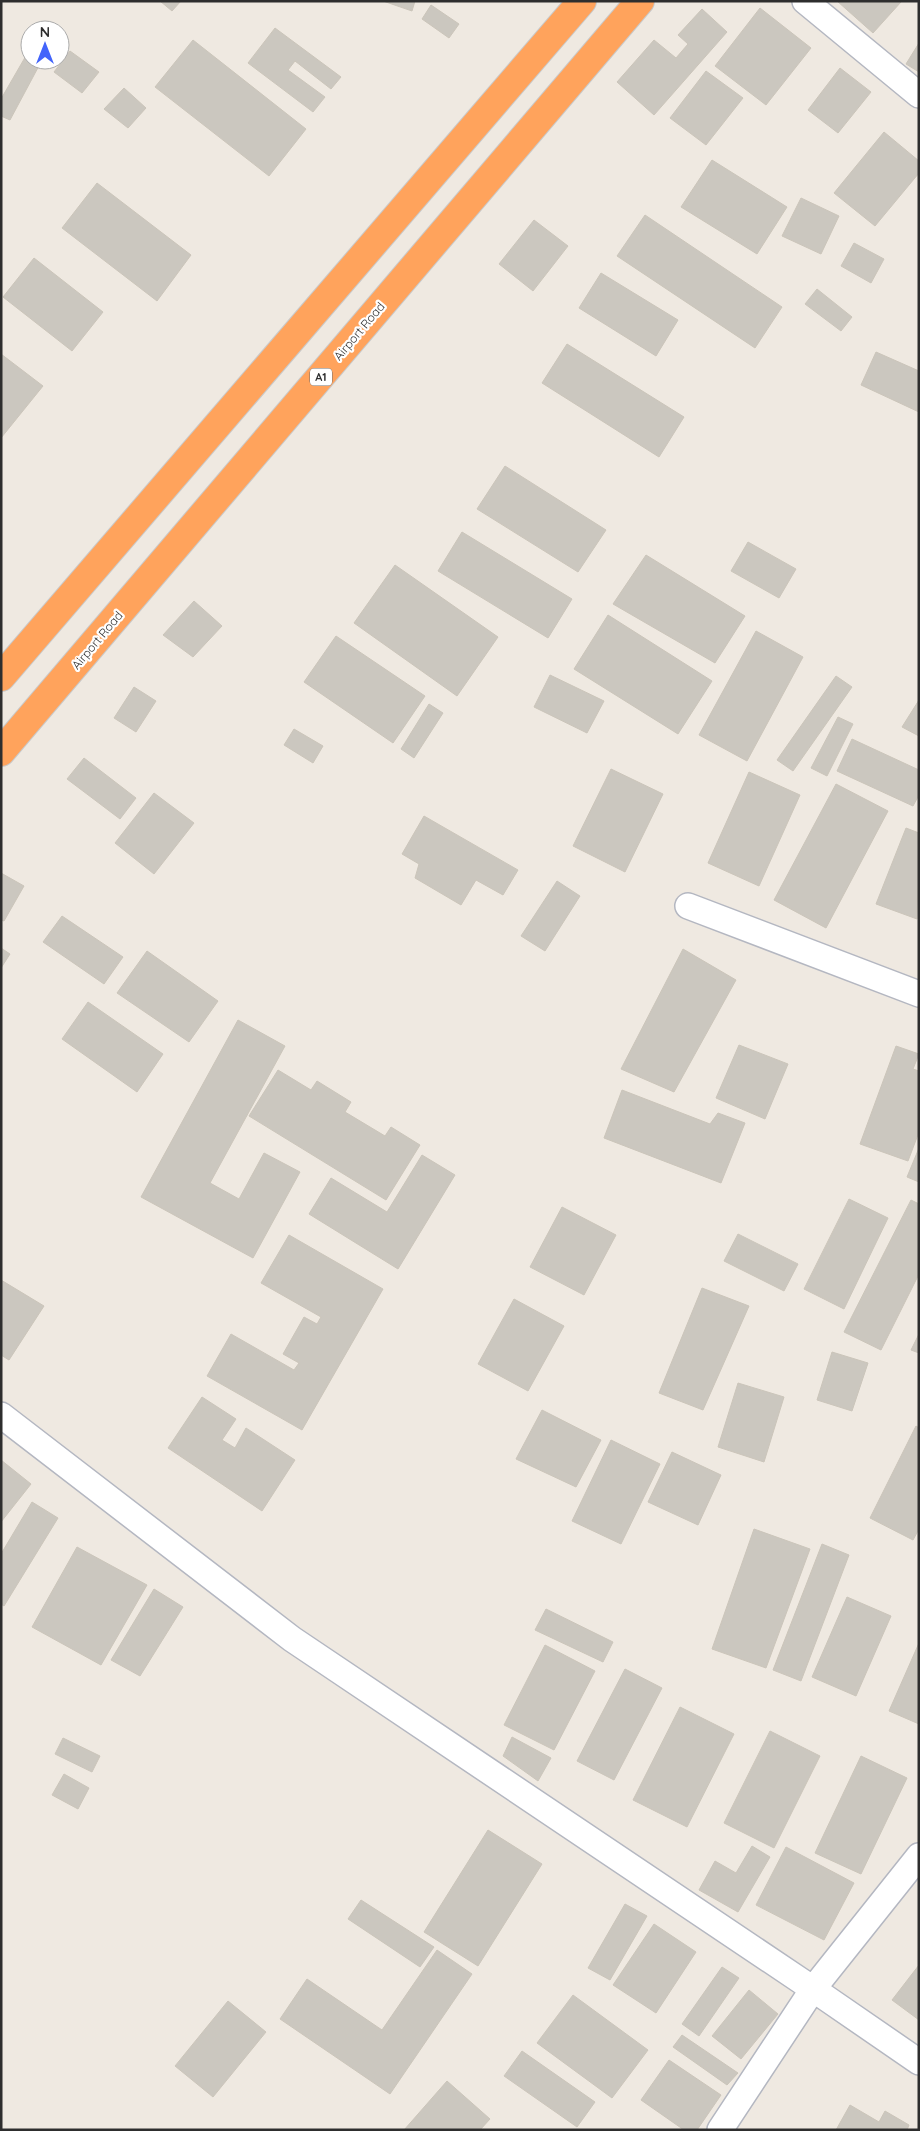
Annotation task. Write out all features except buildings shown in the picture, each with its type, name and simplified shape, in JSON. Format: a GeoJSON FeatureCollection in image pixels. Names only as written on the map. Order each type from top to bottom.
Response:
{"type":"FeatureCollection","features":[{"type":"Feature","properties":{"kind":"highway"},"geometry":{"type":"LineString","coordinates":[[1,677],[582,1]]}},
{"type":"Feature","properties":{"kind":"highway","name":"Airport Road"},"geometry":{"type":"LineString","coordinates":[[1,752],[640,1]]}},
{"type":"Feature","properties":{"kind":"street"},"geometry":{"type":"LineString","coordinates":[[805,1],[919,95]]}},
{"type":"Feature","properties":{"kind":"street"},"geometry":{"type":"LineString","coordinates":[[688,906],[919,994]]}},
{"type":"Feature","properties":{"kind":"street"},"geometry":{"type":"LineString","coordinates":[[1,1414],[292,1639],[919,2062]]}},
{"type":"Feature","properties":{"kind":"street"},"geometry":{"type":"LineString","coordinates":[[720,2130],[813,1989],[919,1856]]}}]}
